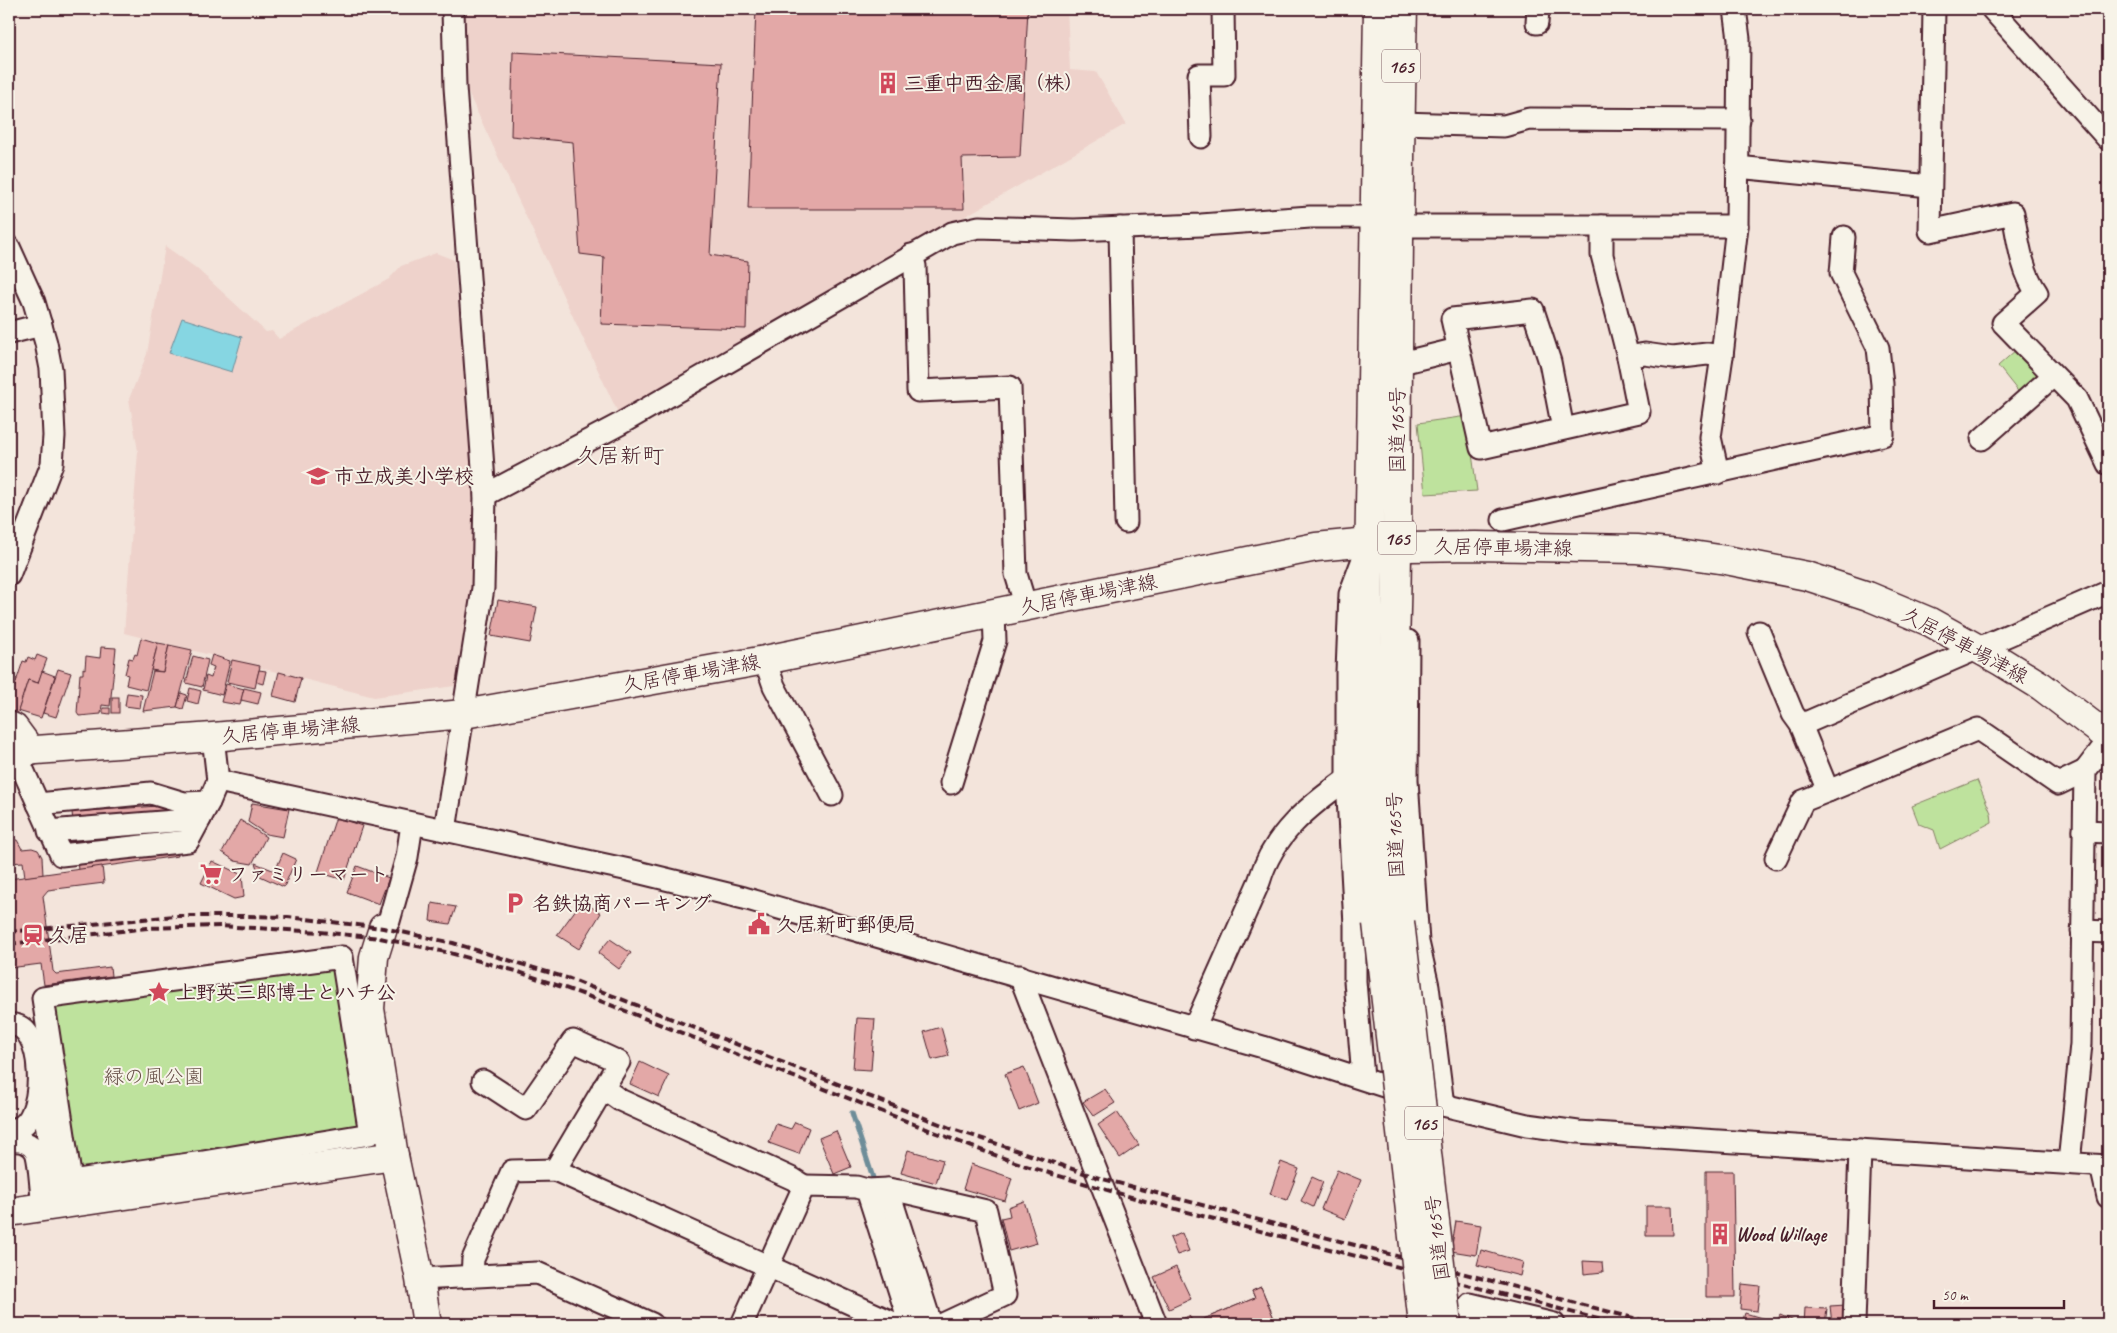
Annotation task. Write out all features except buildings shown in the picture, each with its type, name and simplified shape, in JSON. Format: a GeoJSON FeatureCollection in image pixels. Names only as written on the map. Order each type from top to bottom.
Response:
{"type":"FeatureCollection","features":[{"type":"Feature","properties":{"kind":"main road","name":"国道165号"},"geometry":{"type":"LineString","coordinates":[[1378,9],[1387,221],[1399,353],[1403,545],[1389,923],[1423,1324]]}},
{"type":"Feature","properties":{"kind":"main road","name":"国道165号"},"geometry":{"type":"LineString","coordinates":[[1403,9],[1400,123],[1387,221],[1369,542],[1366,758],[1368,840],[1389,923],[1448,1324]]}},
{"type":"Feature","properties":{"kind":"main road","name":"久居停車場津線"},"geometry":{"type":"LineString","coordinates":[[16,745],[214,737],[464,714],[765,660],[1316,548],[1369,542],[1403,545],[1637,549],[1726,560],[1806,576],[1868,596],[1930,622],[1979,648],[2041,686],[2108,737]]}},
{"type":"Feature","properties":{"kind":"main road"},"geometry":{"type":"LineString","coordinates":[[383,928],[374,957],[370,1009],[394,1156],[428,1324]]}},
{"type":"Feature","properties":{"kind":"main road"},"geometry":{"type":"LineString","coordinates":[[9,1212],[394,1156]]}},
{"type":"Feature","properties":{"kind":"street"},"geometry":{"type":"LineString","coordinates":[[445,830],[482,588],[485,495],[456,106],[453,9]]}},
{"type":"Feature","properties":{"kind":"street"},"geometry":{"type":"LineString","coordinates":[[1200,136],[1199,75],[1224,75],[1223,9]]}},
{"type":"Feature","properties":{"kind":"street"},"geometry":{"type":"LineString","coordinates":[[1718,473],[1710,437],[1722,356],[1737,226],[1739,39],[1735,9]]}},
{"type":"Feature","properties":{"kind":"street"},"geometry":{"type":"LineString","coordinates":[[1934,9],[1930,231],[2013,212],[2025,272],[2037,293],[2003,323],[2077,399],[2106,453]]}},
{"type":"Feature","properties":{"kind":"street"},"geometry":{"type":"LineString","coordinates":[[1992,9],[2108,139]]}},
{"type":"Feature","properties":{"kind":"street"},"geometry":{"type":"LineString","coordinates":[[1400,123],[1504,126],[1529,119],[1739,120]]}},
{"type":"Feature","properties":{"kind":"street"},"geometry":{"type":"LineString","coordinates":[[1737,167],[1930,186]]}},
{"type":"Feature","properties":{"kind":"street"},"geometry":{"type":"LineString","coordinates":[[485,495],[620,424],[952,233],[979,227],[1074,230],[1310,217],[1387,221],[1602,226],[1737,226]]}},
{"type":"Feature","properties":{"kind":"street"},"geometry":{"type":"LineString","coordinates":[[1563,429],[1550,362],[1534,310],[1452,318],[1481,448],[1639,412],[1628,357],[1602,255],[1602,226]]}},
{"type":"Feature","properties":{"kind":"street"},"geometry":{"type":"LineString","coordinates":[[1120,228],[1126,522]]}},
{"type":"Feature","properties":{"kind":"street"},"geometry":{"type":"LineString","coordinates":[[1503,520],[1883,435],[1882,384],[1878,348],[1842,273],[1844,237]]}},
{"type":"Feature","properties":{"kind":"street"},"geometry":{"type":"LineString","coordinates":[[9,247],[34,302],[41,324],[51,369],[54,436],[52,464],[9,575]]}},
{"type":"Feature","properties":{"kind":"street"},"geometry":{"type":"LineString","coordinates":[[912,255],[915,266],[918,391],[1010,387],[1016,574],[1026,607]]}},
{"type":"Feature","properties":{"kind":"street"},"geometry":{"type":"LineString","coordinates":[[9,334],[41,324]]}},
{"type":"Feature","properties":{"kind":"street"},"geometry":{"type":"LineString","coordinates":[[1399,353],[1458,349]]}},
{"type":"Feature","properties":{"kind":"street"},"geometry":{"type":"LineString","coordinates":[[1628,357],[1646,354],[1673,358],[1707,354],[1722,356]]}},
{"type":"Feature","properties":{"kind":"street"},"geometry":{"type":"LineString","coordinates":[[1982,439],[2053,376]]}},
{"type":"Feature","properties":{"kind":"street","name":"国道165号"},"geometry":{"type":"LineString","coordinates":[[1363,1078],[1355,981],[1355,925],[1347,779],[1347,672],[1350,594],[1369,542]]}},
{"type":"Feature","properties":{"kind":"street","name":"国道165号"},"geometry":{"type":"LineString","coordinates":[[1403,545],[1407,780],[1418,942],[1428,986],[1443,1105]]}},
{"type":"Feature","properties":{"kind":"street"},"geometry":{"type":"LineString","coordinates":[[1802,725],[2108,592]]}},
{"type":"Feature","properties":{"kind":"street"},"geometry":{"type":"LineString","coordinates":[[951,784],[995,641],[994,612]]}},
{"type":"Feature","properties":{"kind":"street"},"geometry":{"type":"LineString","coordinates":[[1759,632],[1793,714],[1802,725],[1828,791]]}},
{"type":"Feature","properties":{"kind":"street"},"geometry":{"type":"LineString","coordinates":[[765,660],[774,686],[832,795]]}},
{"type":"Feature","properties":{"kind":"street"},"geometry":{"type":"LineString","coordinates":[[1776,858],[1803,801],[1978,729],[2058,784],[2085,771],[2108,742]]}},
{"type":"Feature","properties":{"kind":"street"},"geometry":{"type":"LineString","coordinates":[[16,745],[49,831],[61,855],[188,841],[205,811],[218,781],[214,737]]}},
{"type":"Feature","properties":{"kind":"street"},"geometry":{"type":"LineString","coordinates":[[2069,1163],[2080,1044],[2085,771]]}},
{"type":"Feature","properties":{"kind":"street"},"geometry":{"type":"LineString","coordinates":[[1194,1028],[1259,882],[1265,862],[1301,814],[1347,779]]}},
{"type":"Feature","properties":{"kind":"street"},"geometry":{"type":"LineString","coordinates":[[218,781],[744,898],[1020,976],[1363,1078],[1443,1105],[1527,1125],[1578,1132],[2105,1166],[2108,1197]]}},
{"type":"Feature","properties":{"kind":"street"},"geometry":{"type":"LineString","coordinates":[[38,804],[151,793],[205,811]]}},
{"type":"Feature","properties":{"kind":"street"},"geometry":{"type":"LineString","coordinates":[[383,928],[389,921],[407,857],[412,824]]}},
{"type":"Feature","properties":{"kind":"street"},"geometry":{"type":"LineString","coordinates":[[2084,830],[2108,832]]}},
{"type":"Feature","properties":{"kind":"street"},"geometry":{"type":"LineString","coordinates":[[2082,931],[2108,932]]}},
{"type":"Feature","properties":{"kind":"street"},"geometry":{"type":"LineString","coordinates":[[342,957],[370,1134],[203,1162],[71,1181],[43,998],[342,957]]}},
{"type":"Feature","properties":{"kind":"street"},"geometry":{"type":"LineString","coordinates":[[1020,976],[1156,1324]]}},
{"type":"Feature","properties":{"kind":"street"},"geometry":{"type":"LineString","coordinates":[[9,1025],[14,1024],[24,1029],[36,1053],[51,1206]]}},
{"type":"Feature","properties":{"kind":"street"},"geometry":{"type":"LineString","coordinates":[[483,1081],[526,1108],[573,1041],[619,1062],[555,1170]]}},
{"type":"Feature","properties":{"kind":"street"},"geometry":{"type":"LineString","coordinates":[[9,1129],[20,1127],[35,1112],[38,1068]]}},
{"type":"Feature","properties":{"kind":"street"},"geometry":{"type":"LineString","coordinates":[[603,1088],[620,1100],[794,1179],[804,1186],[856,1187],[986,1212],[1005,1295],[943,1324]]}},
{"type":"Feature","properties":{"kind":"street"},"geometry":{"type":"LineString","coordinates":[[9,1141],[19,1140],[30,1145],[36,1152],[51,1206]]}},
{"type":"Feature","properties":{"kind":"street"},"geometry":{"type":"LineString","coordinates":[[1854,1324],[1860,1150]]}},
{"type":"Feature","properties":{"kind":"street"},"geometry":{"type":"LineString","coordinates":[[472,1276],[472,1259],[512,1171],[555,1170],[896,1324]]}},
{"type":"Feature","properties":{"kind":"street"},"geometry":{"type":"LineString","coordinates":[[742,1324],[804,1186]]}},
{"type":"Feature","properties":{"kind":"street"},"geometry":{"type":"LineString","coordinates":[[877,1190],[910,1324]]}},
{"type":"Feature","properties":{"kind":"street"},"geometry":{"type":"LineString","coordinates":[[877,1190],[931,1324]]}},
{"type":"Feature","properties":{"kind":"street"},"geometry":{"type":"LineString","coordinates":[[420,1279],[537,1273],[641,1322]]}},
{"type":"Feature","properties":{"kind":"street"},"geometry":{"type":"LineString","coordinates":[[1473,1324],[1470,1304],[1554,1324]]}},
{"type":"Feature","properties":{"kind":"shaded area"},"geometry":{"type":"Polygon","coordinates":[[[462,9],[1067,9],[1070,70],[1096,72],[1126,124],[619,415],[464,84],[462,9]]]}},
{"type":"Feature","properties":{"kind":"shaded area"},"geometry":{"type":"Polygon","coordinates":[[[165,246],[196,268],[266,332],[272,331],[279,339],[389,279],[401,266],[436,253],[454,260],[470,438],[474,437],[477,528],[474,590],[462,685],[374,697],[124,633],[138,451],[129,399],[147,354],[165,246]]]}},
{"type":"Feature","properties":{"kind":"green space"},"geometry":{"type":"Polygon","coordinates":[[[2017,349],[2039,372],[2036,381],[2021,395],[1998,366],[2017,349]]]}},
{"type":"Feature","properties":{"kind":"green space"},"geometry":{"type":"Polygon","coordinates":[[[1467,416],[1477,491],[1425,494],[1418,423],[1467,416]]]}},
{"type":"Feature","properties":{"kind":"green space"},"geometry":{"type":"Polygon","coordinates":[[[1977,780],[1991,813],[1992,822],[1940,849],[1934,830],[1919,824],[1912,806],[1977,780]]]}},
{"type":"Feature","properties":{"kind":"green space","name":"緑の風公園"},"geometry":{"type":"Polygon","coordinates":[[[342,957],[370,1134],[71,1181],[43,998],[342,957]]]}},
{"type":"Feature","properties":{"kind":"water"},"geometry":{"type":"Polygon","coordinates":[[[182,318],[242,337],[232,372],[169,353],[182,318]]]}},
{"type":"Feature","properties":{"kind":"waterway"},"geometry":{"type":"LineString","coordinates":[[852,1113],[875,1184]]}},
{"type":"Feature","properties":{"kind":"railway"},"geometry":{"type":"LineString","coordinates":[[9,932],[175,916],[288,917],[383,928],[453,943],[570,979],[950,1128],[1099,1178],[1656,1324]]}},
{"type":"Feature","properties":{"kind":"railway"},"geometry":{"type":"LineString","coordinates":[[9,944],[147,928],[221,926],[380,938],[450,953],[516,971],[585,995],[975,1148],[1032,1168],[1145,1201],[1617,1324]]}},
{"type":"Feature","properties":{"kind":"place","name":"三重中西金属（株）"},"geometry":{"type":"Point","coordinates":[888,83]}},
{"type":"Feature","properties":{"kind":"place","name":"市立成美小学校"},"geometry":{"type":"Point","coordinates":[318,476]}},
{"type":"Feature","properties":{"kind":"place","name":"ファミリーマート"},"geometry":{"type":"Point","coordinates":[211,874]}},
{"type":"Feature","properties":{"kind":"place","name":"名鉄協商パーキング"},"geometry":{"type":"Point","coordinates":[515,903]}},
{"type":"Feature","properties":{"kind":"place","name":"久居新町郵便局"},"geometry":{"type":"Point","coordinates":[759,924]}},
{"type":"Feature","properties":{"kind":"place","name":"久居"},"geometry":{"type":"Point","coordinates":[33,935]}},
{"type":"Feature","properties":{"kind":"place","name":"上野英三郎博士とハチ公"},"geometry":{"type":"Point","coordinates":[159,992]}},
{"type":"Feature","properties":{"kind":"place","name":"Wood Willage"},"geometry":{"type":"Point","coordinates":[1720,1234]}},
{"type":"Feature","properties":{"kind":"district","name":"久居新町"},"geometry":{"type":"Point","coordinates":[620,455]}}]}
